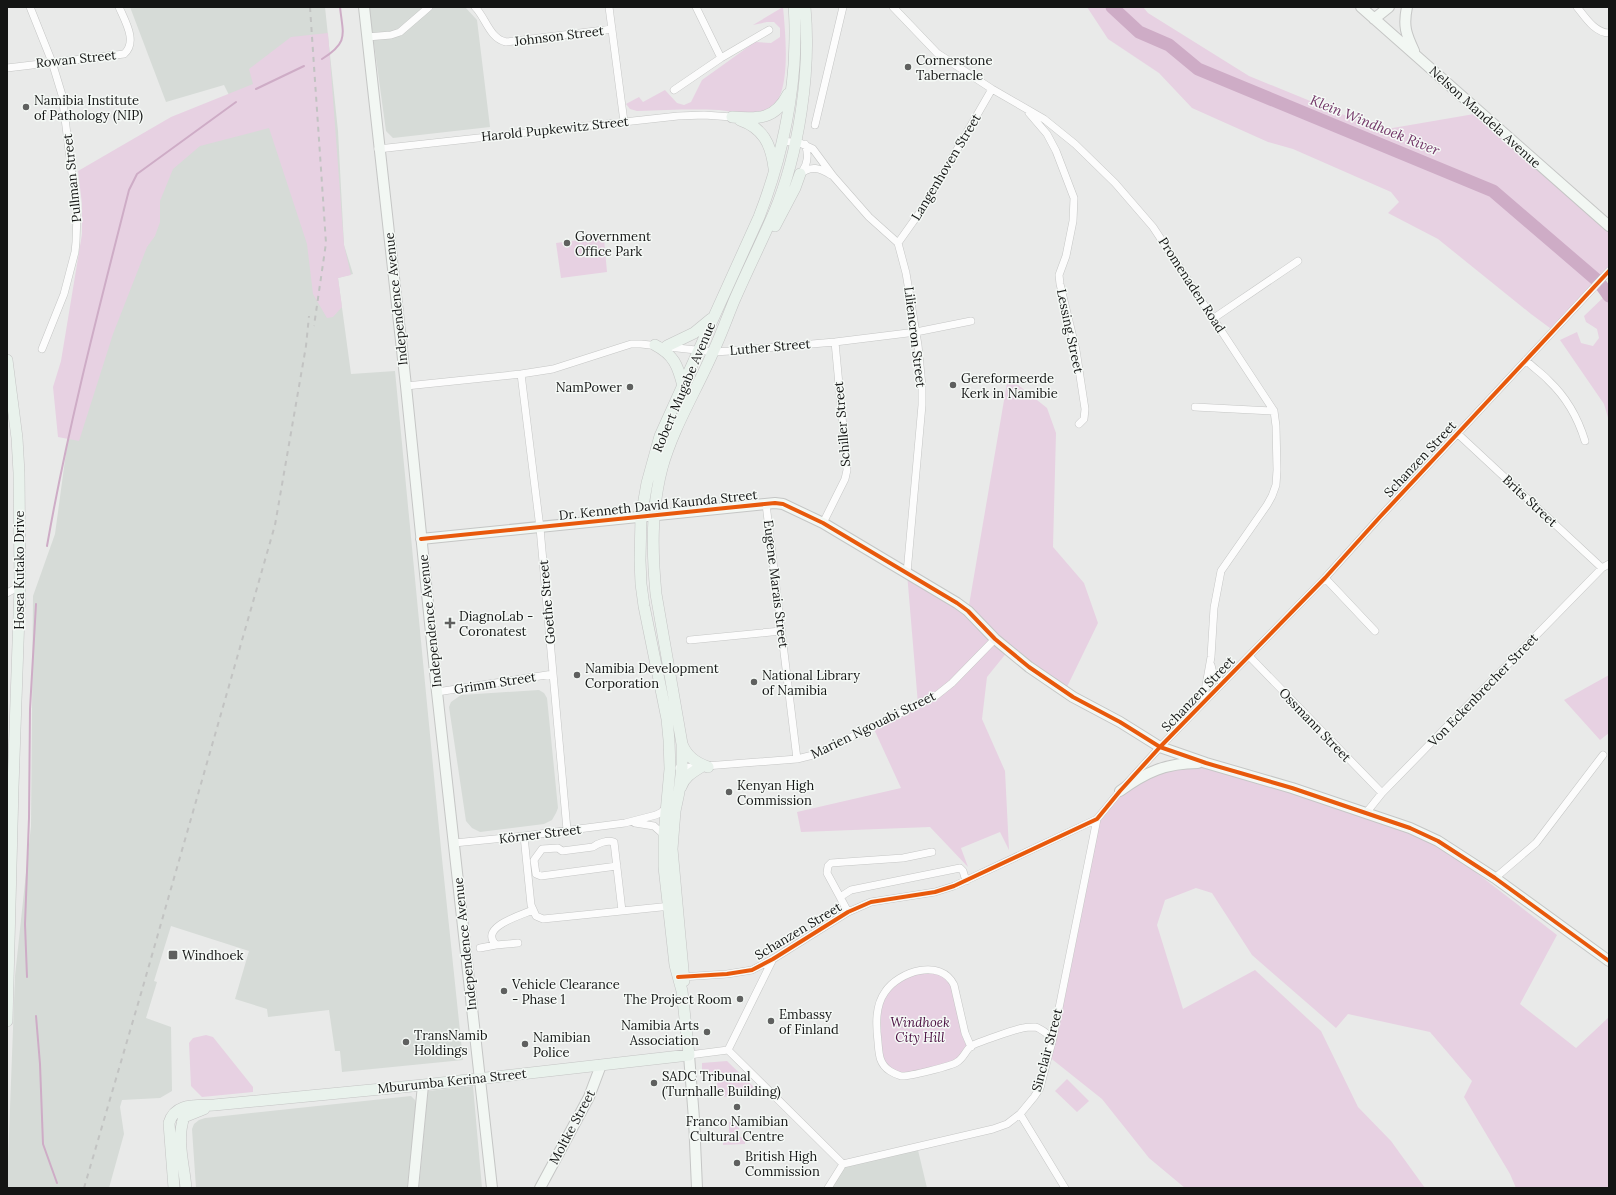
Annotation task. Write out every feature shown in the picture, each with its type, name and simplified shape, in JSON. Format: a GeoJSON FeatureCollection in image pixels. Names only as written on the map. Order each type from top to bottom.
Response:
{"type":"FeatureCollection","features":[{"type":"Feature","properties":{"kind":"main road","name":"Independence Avenue"},"geometry":{"type":"LineString","coordinates":[[364,7],[378,148],[389,230],[437,692],[492,1188]]}},
{"type":"Feature","properties":{"kind":"main road","name":"Robert Mugabe Avenue"},"geometry":{"type":"LineString","coordinates":[[697,1188],[694,1118],[681,977],[672,906],[664,867],[664,836],[670,782],[670,755],[667,719],[644,606],[641,584],[641,517],[647,483],[660,436],[758,217],[775,172],[792,84],[796,36],[794,7]]}},
{"type":"Feature","properties":{"kind":"main road","name":"Robert Mugabe Avenue"},"geometry":{"type":"LineString","coordinates":[[672,906],[672,848],[675,811],[682,767],[682,744],[656,594],[654,563],[654,516],[657,491],[667,456],[678,426],[714,352],[734,301],[774,213],[800,143],[806,73],[805,7]]}},
{"type":"Feature","properties":{"kind":"main road"},"geometry":{"type":"LineString","coordinates":[[806,20],[813,7]]}},
{"type":"Feature","properties":{"kind":"main road","name":"Nelson Mandela Avenue"},"geometry":{"type":"LineString","coordinates":[[1361,7],[1609,226]]}},
{"type":"Feature","properties":{"kind":"main road"},"geometry":{"type":"LineString","coordinates":[[1374,19],[1389,7]]}},
{"type":"Feature","properties":{"kind":"main road"},"geometry":{"type":"LineString","coordinates":[[1407,7],[1405,16],[1406,35],[1416,56]]}},
{"type":"Feature","properties":{"kind":"main road"},"geometry":{"type":"LineString","coordinates":[[732,117],[764,117],[773,113],[782,105],[792,84]]}},
{"type":"Feature","properties":{"kind":"main road"},"geometry":{"type":"LineString","coordinates":[[732,117],[751,124],[765,138],[772,155],[775,172]]}},
{"type":"Feature","properties":{"kind":"main road"},"geometry":{"type":"LineString","coordinates":[[734,301],[743,292],[758,258],[795,188],[800,174]]}},
{"type":"Feature","properties":{"kind":"main road"},"geometry":{"type":"LineString","coordinates":[[667,346],[694,333],[714,316]]}},
{"type":"Feature","properties":{"kind":"main road"},"geometry":{"type":"LineString","coordinates":[[655,345],[662,348],[671,357],[678,368],[682,386]]}},
{"type":"Feature","properties":{"kind":"main road","name":"Hosea Kutako Drive"},"geometry":{"type":"LineString","coordinates":[[7,360],[17,438],[19,473],[20,586],[7,1020]]}},
{"type":"Feature","properties":{"kind":"main road","name":"Dr. Kenneth David Kaunda Street"},"geometry":{"type":"LineString","coordinates":[[421,539],[766,504],[783,504],[823,523],[968,611],[995,639],[1029,667],[1070,695],[1120,722],[1160,747],[1206,763],[1292,788],[1424,834],[1495,878],[1609,961]]}},
{"type":"Feature","properties":{"kind":"main road"},"geometry":{"type":"LineString","coordinates":[[682,744],[686,752],[697,763],[705,767]]}},
{"type":"Feature","properties":{"kind":"main road"},"geometry":{"type":"LineString","coordinates":[[1120,791],[1136,779],[1162,767],[1180,763],[1206,763]]}},
{"type":"Feature","properties":{"kind":"main road"},"geometry":{"type":"LineString","coordinates":[[679,792],[683,781],[694,771],[705,767]]}},
{"type":"Feature","properties":{"kind":"main road","name":"Mburumba Kerina Street"},"geometry":{"type":"LineString","coordinates":[[214,1106],[689,1055]]}},
{"type":"Feature","properties":{"kind":"main road","name":"Moltke Street"},"geometry":{"type":"LineString","coordinates":[[540,1188],[589,1097],[601,1065]]}},
{"type":"Feature","properties":{"kind":"main road"},"geometry":{"type":"LineString","coordinates":[[413,1188],[423,1084]]}},
{"type":"Feature","properties":{"kind":"main road"},"geometry":{"type":"LineString","coordinates":[[174,1188],[169,1123],[172,1114],[184,1106],[214,1106]]}},
{"type":"Feature","properties":{"kind":"main road"},"geometry":{"type":"LineString","coordinates":[[186,1188],[180,1140],[184,1117],[214,1106]]}},
{"type":"Feature","properties":{"kind":"street","name":"Pullman Street"},"geometry":{"type":"LineString","coordinates":[[30,7],[58,81],[66,117],[77,214],[76,242],[64,294],[42,349]]}},
{"type":"Feature","properties":{"kind":"street","name":"Rowan Street"},"geometry":{"type":"LineString","coordinates":[[7,68],[124,54],[129,50],[131,44],[130,36],[119,7]]}},
{"type":"Feature","properties":{"kind":"street"},"geometry":{"type":"LineString","coordinates":[[367,37],[391,35],[400,32],[429,7]]}},
{"type":"Feature","properties":{"kind":"street","name":"Johnson Street"},"geometry":{"type":"LineString","coordinates":[[475,7],[481,13],[494,36],[506,42],[612,29]]}},
{"type":"Feature","properties":{"kind":"street"},"geometry":{"type":"LineString","coordinates":[[609,7],[624,122]]}},
{"type":"Feature","properties":{"kind":"street"},"geometry":{"type":"LineString","coordinates":[[696,7],[721,58]]}},
{"type":"Feature","properties":{"kind":"street"},"geometry":{"type":"LineString","coordinates":[[815,125],[843,7]]}},
{"type":"Feature","properties":{"kind":"street","name":"Promenaden Road"},"geometry":{"type":"LineString","coordinates":[[893,7],[937,53],[992,89],[1044,119],[1075,144],[1115,183],[1164,241],[1274,411],[1277,446],[1276,485],[1267,505],[1221,571],[1214,608],[1211,657],[1203,702]]}},
{"type":"Feature","properties":{"kind":"street"},"geometry":{"type":"LineString","coordinates":[[1577,7],[1595,28],[1609,33]]}},
{"type":"Feature","properties":{"kind":"street"},"geometry":{"type":"LineString","coordinates":[[674,90],[721,58],[769,30]]}},
{"type":"Feature","properties":{"kind":"street","name":"Langenhoven Street"},"geometry":{"type":"LineString","coordinates":[[898,243],[925,205],[992,89]]}},
{"type":"Feature","properties":{"kind":"street","name":"Lessing Street"},"geometry":{"type":"LineString","coordinates":[[1024,107],[1047,134],[1066,173],[1074,198],[1073,221],[1066,256],[1059,274],[1060,284],[1076,350],[1085,409],[1084,418],[1079,424]]}},
{"type":"Feature","properties":{"kind":"street","name":"Harold Pupkewitz Street"},"geometry":{"type":"LineString","coordinates":[[378,148],[684,116],[704,115],[732,117]]}},
{"type":"Feature","properties":{"kind":"street"},"geometry":{"type":"LineString","coordinates":[[782,141],[800,143],[813,149],[833,176],[869,217],[898,243]]}},
{"type":"Feature","properties":{"kind":"street"},"geometry":{"type":"LineString","coordinates":[[800,143],[808,151],[806,166],[800,174]]}},
{"type":"Feature","properties":{"kind":"street"},"geometry":{"type":"LineString","coordinates":[[800,174],[806,169],[811,168],[823,170],[833,176]]}},
{"type":"Feature","properties":{"kind":"street","name":"Liliencron Street"},"geometry":{"type":"LineString","coordinates":[[898,243],[906,273],[916,332],[921,371],[922,405],[907,573]]}},
{"type":"Feature","properties":{"kind":"street"},"geometry":{"type":"LineString","coordinates":[[1214,318],[1298,260]]}},
{"type":"Feature","properties":{"kind":"street","name":"Schanzen Street"},"geometry":{"type":"LineString","coordinates":[[681,977],[727,974],[752,970],[773,959],[848,912],[871,902],[935,892],[966,881],[1097,819],[1160,747],[1325,578],[1609,271]]}},
{"type":"Feature","properties":{"kind":"street","name":"Luther Street"},"geometry":{"type":"LineString","coordinates":[[406,386],[521,374],[553,369],[631,344],[667,346],[714,352],[835,342],[916,332],[971,321]]}},
{"type":"Feature","properties":{"kind":"street","name":"Schiller Street"},"geometry":{"type":"LineString","coordinates":[[823,523],[845,479],[847,470],[835,342]]}},
{"type":"Feature","properties":{"kind":"street"},"geometry":{"type":"LineString","coordinates":[[1526,360],[1549,381],[1568,404],[1580,424],[1585,441]]}},
{"type":"Feature","properties":{"kind":"street","name":"Goethe Street"},"geometry":{"type":"LineString","coordinates":[[521,374],[540,528],[567,830]]}},
{"type":"Feature","properties":{"kind":"street"},"geometry":{"type":"LineString","coordinates":[[1195,407],[1274,411]]}},
{"type":"Feature","properties":{"kind":"street","name":"Brits Street"},"geometry":{"type":"LineString","coordinates":[[1458,434],[1602,568]]}},
{"type":"Feature","properties":{"kind":"street","name":"Eugene Marais Street"},"geometry":{"type":"LineString","coordinates":[[766,504],[797,759]]}},
{"type":"Feature","properties":{"kind":"street","name":"Von Eckenbrecher Street"},"geometry":{"type":"LineString","coordinates":[[1366,813],[1382,793],[1602,568],[1609,564]]}},
{"type":"Feature","properties":{"kind":"street"},"geometry":{"type":"LineString","coordinates":[[1325,578],[1375,632]]}},
{"type":"Feature","properties":{"kind":"street"},"geometry":{"type":"LineString","coordinates":[[7,593],[20,586]]}},
{"type":"Feature","properties":{"kind":"street"},"geometry":{"type":"LineString","coordinates":[[690,640],[781,631]]}},
{"type":"Feature","properties":{"kind":"street","name":"Marien Ngouabi Street"},"geometry":{"type":"LineString","coordinates":[[682,767],[705,767],[797,759],[808,757],[827,750],[937,695],[952,683],[995,639]]}},
{"type":"Feature","properties":{"kind":"street","name":"Ossmann Street"},"geometry":{"type":"LineString","coordinates":[[1249,656],[1382,793]]}},
{"type":"Feature","properties":{"kind":"street","name":"Promenaden Road"},"geometry":{"type":"LineString","coordinates":[[1211,657],[1213,673],[1222,683]]}},
{"type":"Feature","properties":{"kind":"street","name":"Grimm Street"},"geometry":{"type":"LineString","coordinates":[[437,692],[553,674]]}},
{"type":"Feature","properties":{"kind":"street"},"geometry":{"type":"LineString","coordinates":[[1495,878],[1536,843],[1603,755]]}},
{"type":"Feature","properties":{"kind":"street"},"geometry":{"type":"LineString","coordinates":[[670,782],[676,769],[682,767]]}},
{"type":"Feature","properties":{"kind":"street","name":"Körner Street"},"geometry":{"type":"LineString","coordinates":[[454,843],[524,836],[625,822],[656,815],[662,812],[667,806]]}},
{"type":"Feature","properties":{"kind":"street","name":"Sinclair Street"},"geometry":{"type":"LineString","coordinates":[[843,1164],[993,1129],[1007,1124],[1020,1114],[1034,1098],[1040,1088],[1053,1038],[1097,819]]}},
{"type":"Feature","properties":{"kind":"street","name":"Körner Street"},"geometry":{"type":"LineString","coordinates":[[625,822],[654,826],[664,836]]}},
{"type":"Feature","properties":{"kind":"street"},"geometry":{"type":"LineString","coordinates":[[524,836],[531,905],[534,913],[543,919],[672,906]]}},
{"type":"Feature","properties":{"kind":"street"},"geometry":{"type":"LineString","coordinates":[[616,866],[541,876],[536,874],[534,860],[542,850],[558,848],[562,852],[593,847],[597,844],[612,841],[614,842],[622,911]]}},
{"type":"Feature","properties":{"kind":"street"},"geometry":{"type":"LineString","coordinates":[[848,912],[827,873],[829,864],[903,858],[932,852]]}},
{"type":"Feature","properties":{"kind":"street"},"geometry":{"type":"LineString","coordinates":[[840,897],[851,890],[960,868],[963,871],[966,881]]}},
{"type":"Feature","properties":{"kind":"street"},"geometry":{"type":"LineString","coordinates":[[496,945],[493,943],[492,934],[494,929],[506,920],[534,913]]}},
{"type":"Feature","properties":{"kind":"street"},"geometry":{"type":"LineString","coordinates":[[480,948],[518,943]]}},
{"type":"Feature","properties":{"kind":"street"},"geometry":{"type":"LineString","coordinates":[[728,1050],[773,959]]}},
{"type":"Feature","properties":{"kind":"street"},"geometry":{"type":"LineString","coordinates":[[971,1047],[963,1027],[954,985],[946,974],[931,969],[917,972],[895,981],[886,991],[881,1000],[876,1023],[880,1062],[890,1071],[902,1076],[957,1063],[971,1047],[1023,1028],[1037,1027],[1053,1038]]}},
{"type":"Feature","properties":{"kind":"street"},"geometry":{"type":"LineString","coordinates":[[689,1055],[728,1050]]}},
{"type":"Feature","properties":{"kind":"street"},"geometry":{"type":"LineString","coordinates":[[728,1050],[843,1164],[828,1188]]}},
{"type":"Feature","properties":{"kind":"street"},"geometry":{"type":"LineString","coordinates":[[1020,1114],[1065,1188]]}},
{"type":"Feature","properties":{"kind":"shaded area"},"geometry":{"type":"Polygon","coordinates":[[[130,7],[325,7],[338,131],[344,245],[353,274],[338,278],[351,374],[395,371],[463,1060],[342,1072],[340,1051],[335,1051],[329,1010],[268,1017],[267,1009],[235,999],[249,951],[171,926],[154,981],[157,982],[146,1018],[171,1027],[172,1091],[160,1098],[122,1100],[120,1107],[124,1134],[109,1188],[7,1188],[15,976],[31,826],[33,596],[55,534],[78,364],[136,179],[232,101],[224,85],[166,102],[130,7]]]}},
{"type":"Feature","properties":{"kind":"shaded area"},"geometry":{"type":"Polygon","coordinates":[[[369,7],[465,7],[477,20],[490,127],[393,138],[386,131],[369,7]]]}},
{"type":"Feature","properties":{"kind":"shaded area"},"geometry":{"type":"Polygon","coordinates":[[[539,690],[544,693],[547,698],[558,808],[556,813],[552,820],[544,824],[480,832],[472,828],[466,821],[449,707],[451,702],[461,695],[539,690]]]}},
{"type":"Feature","properties":{"kind":"shaded area"},"geometry":{"type":"Polygon","coordinates":[[[473,1086],[482,1188],[419,1188],[428,1091],[473,1086]]]}},
{"type":"Feature","properties":{"kind":"shaded area"},"geometry":{"type":"Polygon","coordinates":[[[411,1096],[415,1100],[416,1107],[407,1188],[196,1188],[192,1129],[194,1124],[199,1120],[205,1118],[411,1096]]]}},
{"type":"Feature","properties":{"kind":"shaded area"},"geometry":{"type":"Polygon","coordinates":[[[917,1146],[927,1188],[828,1188],[843,1164],[917,1146]]]}},
{"type":"Feature","properties":{"kind":"green space"},"geometry":{"type":"Polygon","coordinates":[[[783,7],[786,45],[785,74],[778,99],[770,109],[749,114],[719,110],[637,111],[630,109],[626,104],[639,97],[643,102],[665,90],[677,103],[684,105],[691,102],[702,80],[755,42],[771,43],[780,37],[780,28],[774,22],[753,25],[783,7]]]}},
{"type":"Feature","properties":{"kind":"green space"},"geometry":{"type":"Polygon","coordinates":[[[1087,7],[1143,7],[1148,13],[1249,76],[1381,130],[1480,113],[1609,226],[1609,271],[1554,331],[1438,239],[1388,213],[1399,202],[1391,192],[1293,149],[1268,142],[1192,108],[1159,73],[1108,39],[1087,7]]]}},
{"type":"Feature","properties":{"kind":"green space"},"geometry":{"type":"Polygon","coordinates":[[[328,33],[344,245],[351,275],[338,278],[342,307],[333,317],[327,318],[313,294],[307,244],[269,128],[200,146],[173,169],[160,201],[160,222],[155,236],[147,247],[113,334],[79,441],[58,437],[53,387],[61,361],[82,234],[82,204],[78,171],[171,117],[253,84],[249,69],[291,37],[328,33]]]}},
{"type":"Feature","properties":{"kind":"green space"},"geometry":{"type":"Polygon","coordinates":[[[601,237],[604,239],[607,272],[561,278],[556,243],[601,237]]]}},
{"type":"Feature","properties":{"kind":"green space"},"geometry":{"type":"Polygon","coordinates":[[[1609,292],[1609,421],[1604,404],[1560,340],[1577,332],[1581,343],[1593,346],[1599,338],[1597,329],[1586,322],[1584,316],[1609,292]]]}},
{"type":"Feature","properties":{"kind":"green space"},"geometry":{"type":"Polygon","coordinates":[[[1008,377],[1047,408],[1056,433],[1053,547],[1084,583],[1098,623],[1065,691],[1008,651],[987,677],[982,719],[1005,771],[1009,850],[1000,832],[961,848],[968,867],[930,827],[801,832],[797,812],[901,788],[873,727],[918,704],[907,573],[968,611],[1008,377]]]}},
{"type":"Feature","properties":{"kind":"green space"},"geometry":{"type":"Polygon","coordinates":[[[1609,675],[1609,733],[1600,740],[1564,700],[1609,675]]]}},
{"type":"Feature","properties":{"kind":"green space"},"geometry":{"type":"Polygon","coordinates":[[[1206,763],[1410,828],[1465,864],[1557,935],[1520,1004],[1576,1048],[1609,1017],[1609,1188],[1516,1188],[1510,1174],[1464,1097],[1472,1081],[1430,1032],[1348,1014],[1336,1028],[1252,955],[1212,893],[1196,888],[1165,900],[1157,925],[1183,1009],[1255,970],[1321,1031],[1358,1107],[1391,1141],[1425,1188],[1185,1188],[1149,1158],[1102,1099],[1048,1056],[1097,819],[1136,779],[1206,763]]]}},
{"type":"Feature","properties":{"kind":"green space","name":"Windhoek City Hill"},"geometry":{"type":"Polygon","coordinates":[[[931,969],[951,979],[971,1047],[957,1063],[902,1077],[890,1071],[879,1050],[878,1010],[895,981],[931,969]]]}},
{"type":"Feature","properties":{"kind":"green space"},"geometry":{"type":"Polygon","coordinates":[[[206,1035],[213,1037],[253,1087],[253,1092],[202,1097],[191,1086],[189,1043],[193,1038],[206,1035]]]}},
{"type":"Feature","properties":{"kind":"green space"},"geometry":{"type":"Polygon","coordinates":[[[727,1061],[762,1095],[718,1097],[716,1072],[702,1072],[702,1063],[727,1061]]]}},
{"type":"Feature","properties":{"kind":"green space"},"geometry":{"type":"Polygon","coordinates":[[[1067,1079],[1089,1101],[1077,1112],[1055,1091],[1067,1079]]]}},
{"type":"Feature","properties":{"kind":"green space"},"geometry":{"type":"Polygon","coordinates":[[[729,1122],[739,1122],[739,1137],[745,1137],[745,1144],[723,1145],[723,1135],[729,1135],[729,1122]]]}},
{"type":"Feature","properties":{"kind":"waterway"},"geometry":{"type":"LineString","coordinates":[[322,59],[337,48],[342,37],[343,31],[340,7]]}},
{"type":"Feature","properties":{"kind":"waterway","name":"Klein Windhoek River"},"geometry":{"type":"LineString","coordinates":[[1112,7],[1139,32],[1169,45],[1198,69],[1493,191],[1599,282],[1609,296]]}},
{"type":"Feature","properties":{"kind":"waterway"},"geometry":{"type":"LineString","coordinates":[[256,89],[304,66]]}},
{"type":"Feature","properties":{"kind":"waterway"},"geometry":{"type":"LineString","coordinates":[[47,546],[74,412],[129,190],[137,174],[236,102]]}},
{"type":"Feature","properties":{"kind":"waterway"},"geometry":{"type":"LineString","coordinates":[[27,977],[25,924],[29,818],[30,709],[36,604]]}},
{"type":"Feature","properties":{"kind":"waterway"},"geometry":{"type":"LineString","coordinates":[[36,1016],[40,1064],[43,1144],[57,1183]]}},
{"type":"Feature","properties":{"kind":"railway"},"geometry":{"type":"LineString","coordinates":[[310,7],[326,243],[314,326]]}},
{"type":"Feature","properties":{"kind":"railway"},"geometry":{"type":"LineString","coordinates":[[84,1188],[275,525],[306,346],[309,316]]}},
{"type":"Feature","properties":{"kind":"cycle path"},"geometry":{"type":"LineString","coordinates":[[678,977],[727,974],[752,970],[773,959],[848,912],[871,902],[935,892],[954,886],[1097,819],[1160,747],[1325,578],[1609,271]]}},
{"type":"Feature","properties":{"kind":"cycle path"},"geometry":{"type":"LineString","coordinates":[[421,539],[775,503],[783,504],[823,523],[957,603],[968,611],[995,639],[1029,667],[1073,697],[1120,722],[1160,747],[1206,763],[1292,788],[1410,828],[1438,841],[1495,878],[1609,961]]}},
{"type":"Feature","properties":{"kind":"place","name":"Cornerstone Tabernacle"},"geometry":{"type":"Point","coordinates":[908,67]}},
{"type":"Feature","properties":{"kind":"place","name":"Namibia Institute of Pathology (NIP)"},"geometry":{"type":"Point","coordinates":[26,107]}},
{"type":"Feature","properties":{"kind":"place","name":"Government Office Park"},"geometry":{"type":"Point","coordinates":[567,243]}},
{"type":"Feature","properties":{"kind":"place","name":"Gereformeerde Kerk in Namibie"},"geometry":{"type":"Point","coordinates":[953,385]}},
{"type":"Feature","properties":{"kind":"place","name":"NamPower"},"geometry":{"type":"Point","coordinates":[630,387]}},
{"type":"Feature","properties":{"kind":"place","name":"DiagnoLab - Coronatest"},"geometry":{"type":"Point","coordinates":[450,623]}},
{"type":"Feature","properties":{"kind":"place","name":"Namibia Development Corporation"},"geometry":{"type":"Point","coordinates":[577,675]}},
{"type":"Feature","properties":{"kind":"place","name":"National Library of Namibia"},"geometry":{"type":"Point","coordinates":[754,682]}},
{"type":"Feature","properties":{"kind":"place","name":"Kenyan High Commission"},"geometry":{"type":"Point","coordinates":[729,792]}},
{"type":"Feature","properties":{"kind":"place","name":"Windhoek"},"geometry":{"type":"Point","coordinates":[173,955]}},
{"type":"Feature","properties":{"kind":"place","name":"Vehicle Clearance - Phase 1"},"geometry":{"type":"Point","coordinates":[504,991]}},
{"type":"Feature","properties":{"kind":"place","name":"The Project Room"},"geometry":{"type":"Point","coordinates":[740,999]}},
{"type":"Feature","properties":{"kind":"place","name":"Embassy of Finland"},"geometry":{"type":"Point","coordinates":[771,1021]}},
{"type":"Feature","properties":{"kind":"place","name":"Namibia Arts Association"},"geometry":{"type":"Point","coordinates":[707,1032]}},
{"type":"Feature","properties":{"kind":"place","name":"TransNamib Holdings"},"geometry":{"type":"Point","coordinates":[406,1042]}},
{"type":"Feature","properties":{"kind":"place","name":"Namibian Police"},"geometry":{"type":"Point","coordinates":[525,1044]}},
{"type":"Feature","properties":{"kind":"place","name":"SADC Tribunal (Turnhalle Building)"},"geometry":{"type":"Point","coordinates":[654,1083]}},
{"type":"Feature","properties":{"kind":"place","name":"Franco Namibian Cultural Centre"},"geometry":{"type":"Point","coordinates":[737,1107]}},
{"type":"Feature","properties":{"kind":"place","name":"British High Commission"},"geometry":{"type":"Point","coordinates":[737,1163]}}]}
